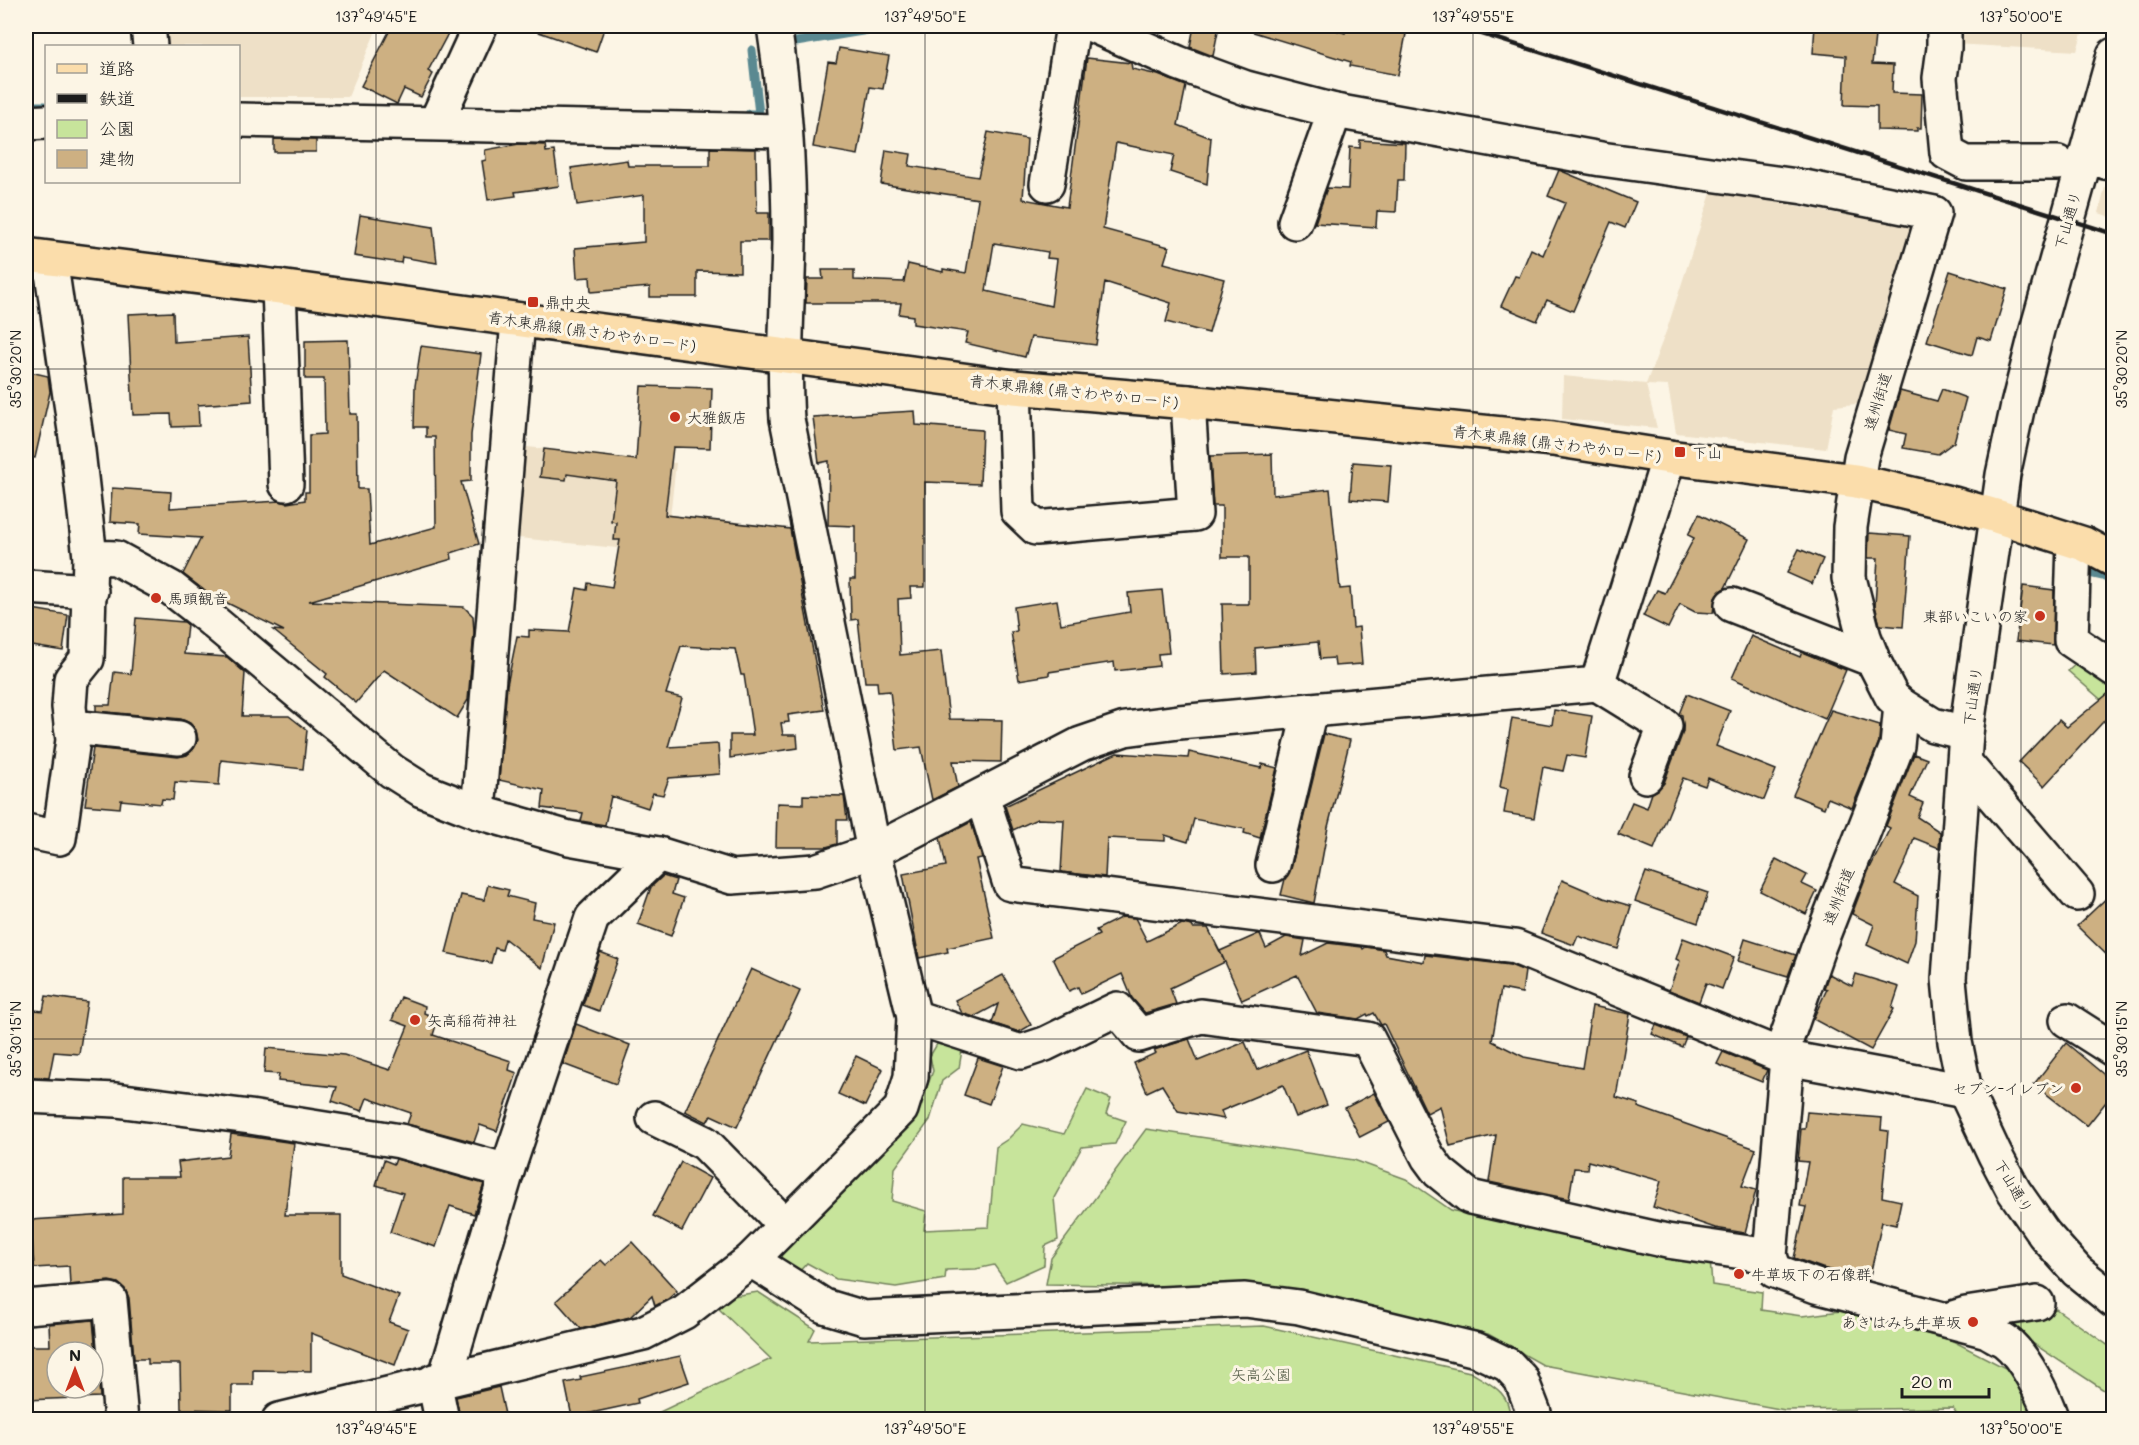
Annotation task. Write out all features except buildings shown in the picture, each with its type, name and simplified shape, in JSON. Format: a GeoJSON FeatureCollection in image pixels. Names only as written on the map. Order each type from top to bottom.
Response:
{"type":"FeatureCollection","features":[{"type":"Feature","properties":{"kind":"main road","name":"青木東鼎線 (鼎さわやかロード)"},"geometry":{"type":"LineString","coordinates":[[38,257],[279,287],[1014,387],[1553,439],[1669,457],[1856,481],[1996,516],[2074,542],[2114,560]]}},
{"type":"Feature","properties":{"kind":"street"},"geometry":{"type":"LineString","coordinates":[[148,26],[150,45]]}},
{"type":"Feature","properties":{"kind":"street"},"geometry":{"type":"LineString","coordinates":[[436,123],[480,26]]}},
{"type":"Feature","properties":{"kind":"street"},"geometry":{"type":"LineString","coordinates":[[1047,184],[1073,26]]}},
{"type":"Feature","properties":{"kind":"street"},"geometry":{"type":"LineString","coordinates":[[1094,26],[1178,63],[1246,88],[1335,111],[1295,222]]}},
{"type":"Feature","properties":{"kind":"street"},"geometry":{"type":"LineString","coordinates":[[1944,26],[1940,78],[1947,153],[1966,163],[2058,163]]}},
{"type":"Feature","properties":{"kind":"street"},"geometry":{"type":"LineString","coordinates":[[279,1419],[642,1333],[684,1312],[751,1260],[902,1109],[911,1077],[914,1017],[874,851],[787,419],[785,384],[789,237],[782,27]]}},
{"type":"Feature","properties":{"kind":"street","name":"下山通り"},"geometry":{"type":"LineString","coordinates":[[2114,55],[2037,330],[2018,405],[1996,516],[1966,748],[1949,979],[1955,1042],[1965,1091],[1982,1130],[2020,1200],[2044,1234],[2077,1271],[2114,1301]]}},
{"type":"Feature","properties":{"kind":"street","name":"遠州街道"},"geometry":{"type":"LineString","coordinates":[[1335,111],[1600,159],[1804,187],[1934,213],[1861,457],[1850,526],[1849,578],[1864,637],[1892,697],[1901,705],[1897,746],[1818,948],[1786,1040],[1787,1058],[1770,1256]]}},
{"type":"Feature","properties":{"kind":"street"},"geometry":{"type":"LineString","coordinates":[[240,120],[785,131]]}},
{"type":"Feature","properties":{"kind":"street"},"geometry":{"type":"LineString","coordinates":[[26,123],[45,122]]}},
{"type":"Feature","properties":{"kind":"street"},"geometry":{"type":"LineString","coordinates":[[26,831],[60,838],[73,740],[69,707],[71,679],[87,659],[91,591],[90,557],[78,451],[38,257]]}},
{"type":"Feature","properties":{"kind":"street"},"geometry":{"type":"LineString","coordinates":[[279,287],[286,484]]}},
{"type":"Feature","properties":{"kind":"street"},"geometry":{"type":"LineString","coordinates":[[478,812],[518,320]]}},
{"type":"Feature","properties":{"kind":"street"},"geometry":{"type":"LineString","coordinates":[[1014,387],[1018,511],[1036,528],[1195,514],[1188,402]]}},
{"type":"Feature","properties":{"kind":"street"},"geometry":{"type":"LineString","coordinates":[[1597,684],[1669,457]]}},
{"type":"Feature","properties":{"kind":"street"},"geometry":{"type":"LineString","coordinates":[[2074,542],[2071,640],[2114,669]]}},
{"type":"Feature","properties":{"kind":"street"},"geometry":{"type":"LineString","coordinates":[[90,557],[116,558],[171,588],[392,771],[422,790],[478,812],[569,838],[658,854],[732,877],[815,871],[874,851],[1082,744],[1125,729],[1597,684],[1665,726],[1646,776]]}},
{"type":"Feature","properties":{"kind":"street"},"geometry":{"type":"LineString","coordinates":[[26,587],[91,591]]}},
{"type":"Feature","properties":{"kind":"street"},"geometry":{"type":"LineString","coordinates":[[1732,605],[1873,660]]}},
{"type":"Feature","properties":{"kind":"street"},"geometry":{"type":"LineString","coordinates":[[1901,705],[1966,748],[2077,894]]}},
{"type":"Feature","properties":{"kind":"street"},"geometry":{"type":"LineString","coordinates":[[1273,865],[1310,710]]}},
{"type":"Feature","properties":{"kind":"street"},"geometry":{"type":"LineString","coordinates":[[70,727],[179,738]]}},
{"type":"Feature","properties":{"kind":"street"},"geometry":{"type":"LineString","coordinates":[[982,796],[1010,884],[1515,947],[1787,1058],[1965,1091]]}},
{"type":"Feature","properties":{"kind":"street"},"geometry":{"type":"LineString","coordinates":[[442,1419],[439,1380],[592,918],[658,854]]}},
{"type":"Feature","properties":{"kind":"street"},"geometry":{"type":"LineString","coordinates":[[914,1017],[1021,1052],[1045,1044],[1117,1009],[1139,1035],[1202,1016],[1368,1039],[1428,1156],[1439,1172],[1470,1197],[1667,1240],[1770,1256],[1775,1271],[1816,1286],[1988,1331],[2006,1342],[2018,1354],[2046,1402],[2052,1419]]}},
{"type":"Feature","properties":{"kind":"street"},"geometry":{"type":"LineString","coordinates":[[2067,1020],[2114,1050]]}},
{"type":"Feature","properties":{"kind":"street"},"geometry":{"type":"LineString","coordinates":[[26,1096],[116,1100],[250,1117],[400,1141],[507,1171]]}},
{"type":"Feature","properties":{"kind":"street"},"geometry":{"type":"LineString","coordinates":[[654,1118],[705,1143],[785,1225]]}},
{"type":"Feature","properties":{"kind":"street"},"geometry":{"type":"LineString","coordinates":[[751,1260],[824,1306],[864,1318],[1245,1300],[1299,1307],[1477,1350],[1508,1365],[1521,1379],[1534,1413],[1534,1419]]}},
{"type":"Feature","properties":{"kind":"street"},"geometry":{"type":"LineString","coordinates":[[26,1307],[110,1300],[121,1419]]}},
{"type":"Feature","properties":{"kind":"street"},"geometry":{"type":"LineString","coordinates":[[1945,1321],[1966,1314],[2037,1303]]}},
{"type":"Feature","properties":{"kind":"shaded area"},"geometry":{"type":"Polygon","coordinates":[[[162,26],[378,26],[348,97],[240,97],[240,45],[164,45],[162,26]]]}},
{"type":"Feature","properties":{"kind":"shaded area"},"geometry":{"type":"Polygon","coordinates":[[[1955,26],[2084,26],[2077,51],[1954,44],[1955,26]]]}},
{"type":"Feature","properties":{"kind":"shaded area"},"geometry":{"type":"Polygon","coordinates":[[[2109,170],[2113,171],[2113,218],[2099,213],[2109,170]]]}},
{"type":"Feature","properties":{"kind":"shaded area"},"geometry":{"type":"Polygon","coordinates":[[[1712,190],[1834,213],[1920,226],[1857,404],[1834,406],[1826,449],[1676,433],[1668,386],[1646,385],[1657,428],[1562,419],[1563,376],[1646,384],[1667,329],[1712,190]]]}},
{"type":"Feature","properties":{"kind":"shaded area"},"geometry":{"type":"Polygon","coordinates":[[[518,446],[676,463],[666,553],[509,537],[518,446]]]}},
{"type":"Feature","properties":{"kind":"green space"},"geometry":{"type":"Polygon","coordinates":[[[2085,656],[2113,678],[2113,710],[2068,671],[2085,656]]]}},
{"type":"Feature","properties":{"kind":"green space"},"geometry":{"type":"Polygon","coordinates":[[[937,1044],[962,1050],[959,1068],[942,1081],[930,1120],[895,1168],[892,1201],[926,1211],[924,1230],[989,1227],[996,1147],[1023,1124],[1064,1134],[1087,1089],[1111,1099],[1106,1114],[1126,1121],[1115,1144],[1082,1147],[1054,1198],[1058,1240],[1045,1246],[1044,1265],[1006,1282],[994,1265],[976,1269],[946,1270],[945,1279],[896,1287],[836,1279],[807,1263],[797,1274],[780,1265],[783,1243],[920,1105],[933,1071],[930,1056],[937,1044]]]}},
{"type":"Feature","properties":{"kind":"green space"},"geometry":{"type":"Polygon","coordinates":[[[1146,1129],[1354,1160],[1406,1179],[1451,1210],[1670,1255],[1710,1259],[1712,1285],[1762,1292],[1761,1310],[1802,1316],[1841,1311],[1951,1340],[2015,1373],[2035,1419],[1960,1419],[1953,1408],[1785,1410],[1543,1365],[1488,1334],[1292,1291],[1046,1284],[1051,1258],[1146,1129]]]}},
{"type":"Feature","properties":{"kind":"green space","name":"矢高公園"},"geometry":{"type":"Polygon","coordinates":[[[758,1292],[815,1329],[809,1341],[1264,1326],[1470,1372],[1499,1390],[1504,1396],[1510,1420],[643,1420],[771,1359],[718,1308],[727,1297],[758,1292]]]}},
{"type":"Feature","properties":{"kind":"green space"},"geometry":{"type":"Polygon","coordinates":[[[2056,1309],[2113,1349],[2113,1396],[2002,1323],[2037,1312],[2056,1309]]]}},
{"type":"Feature","properties":{"kind":"waterway"},"geometry":{"type":"LineString","coordinates":[[796,42],[892,26]]}},
{"type":"Feature","properties":{"kind":"waterway"},"geometry":{"type":"LineString","coordinates":[[749,114],[759,114],[752,50]]}},
{"type":"Feature","properties":{"kind":"waterway"},"geometry":{"type":"LineString","coordinates":[[26,106],[44,106]]}},
{"type":"Feature","properties":{"kind":"waterway"},"geometry":{"type":"LineString","coordinates":[[2085,579],[2085,572],[2103,576],[2114,582]]}},
{"type":"Feature","properties":{"kind":"railway"},"geometry":{"type":"LineString","coordinates":[[1457,26],[2114,234]]}},
{"type":"Feature","properties":{"kind":"place","name":"鼎中央"},"geometry":{"type":"Point","coordinates":[533,302]}},
{"type":"Feature","properties":{"kind":"place","name":"大雅飯店"},"geometry":{"type":"Point","coordinates":[675,417]}},
{"type":"Feature","properties":{"kind":"place","name":"下山"},"geometry":{"type":"Point","coordinates":[1680,452]}},
{"type":"Feature","properties":{"kind":"place","name":"馬頭観音"},"geometry":{"type":"Point","coordinates":[156,598]}},
{"type":"Feature","properties":{"kind":"place","name":"東部いこいの家"},"geometry":{"type":"Point","coordinates":[2040,616]}},
{"type":"Feature","properties":{"kind":"place","name":"矢高稲荷神社"},"geometry":{"type":"Point","coordinates":[415,1020]}},
{"type":"Feature","properties":{"kind":"place","name":"セブン-イレブン"},"geometry":{"type":"Point","coordinates":[2076,1088]}},
{"type":"Feature","properties":{"kind":"place","name":"牛草坂下の石像群"},"geometry":{"type":"Point","coordinates":[1739,1274]}},
{"type":"Feature","properties":{"kind":"place","name":"あきはみち牛草坂"},"geometry":{"type":"Point","coordinates":[1973,1322]}}]}
